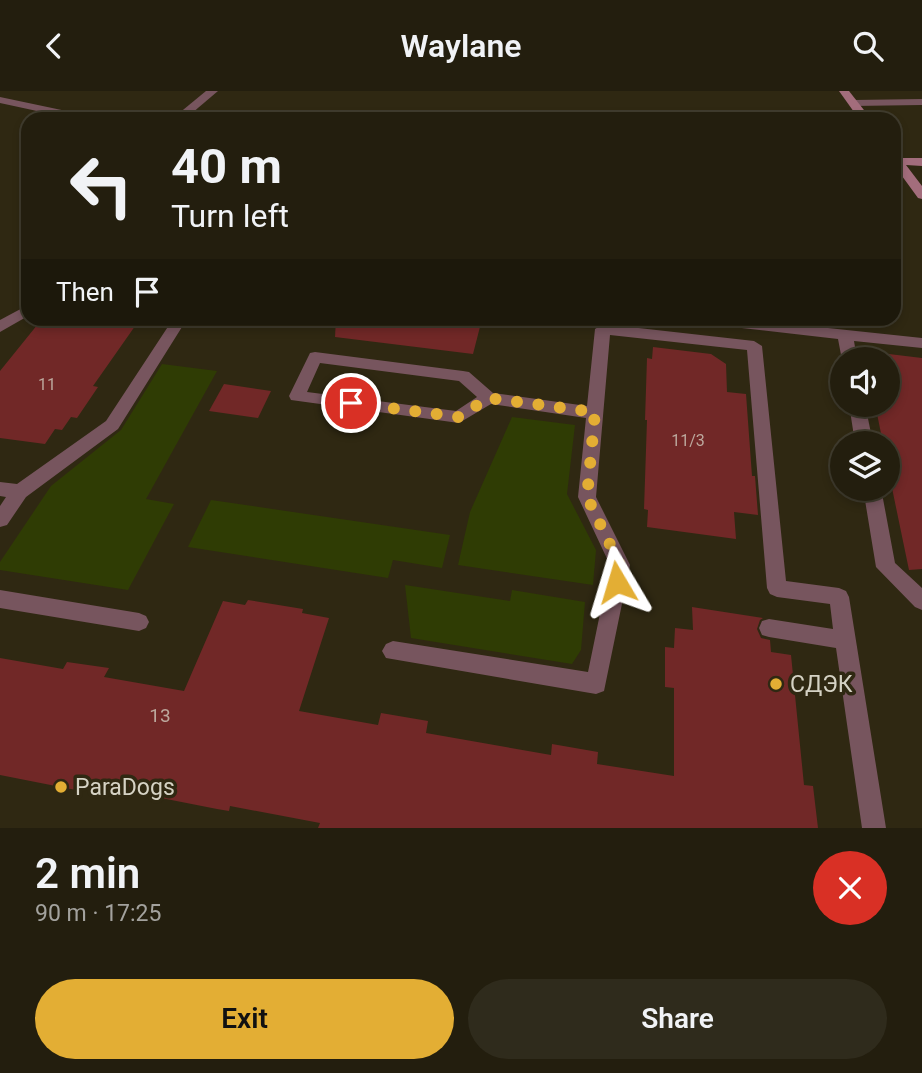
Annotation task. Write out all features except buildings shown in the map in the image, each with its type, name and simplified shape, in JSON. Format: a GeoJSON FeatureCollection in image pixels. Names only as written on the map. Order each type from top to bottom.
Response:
{"type":"FeatureCollection","features":[{"type":"Feature","properties":{"kind":"main road"},"geometry":{"type":"LineString","coordinates":[[844,91],[860,112]]}},
{"type":"Feature","properties":{"kind":"main road"},"geometry":{"type":"LineString","coordinates":[[901,160],[922,162]]}},
{"type":"Feature","properties":{"kind":"main road"},"geometry":{"type":"LineString","coordinates":[[901,166],[922,195]]}},
{"type":"Feature","properties":{"kind":"lane"},"geometry":{"type":"LineString","coordinates":[[187,112],[213,91]]}},
{"type":"Feature","properties":{"kind":"lane"},"geometry":{"type":"LineString","coordinates":[[0,100],[57,112]]}},
{"type":"Feature","properties":{"kind":"lane"},"geometry":{"type":"LineString","coordinates":[[853,103],[922,102]]}},
{"type":"Feature","properties":{"kind":"lane"},"geometry":{"type":"LineString","coordinates":[[0,327],[21,314]]}},
{"type":"Feature","properties":{"kind":"lane"},"geometry":{"type":"LineString","coordinates":[[0,520],[19,492],[112,425],[176,326]]}},
{"type":"Feature","properties":{"kind":"lane"},"geometry":{"type":"LineString","coordinates":[[794,326],[845,335],[922,343]]}},
{"type":"Feature","properties":{"kind":"lane"},"geometry":{"type":"LineString","coordinates":[[393,651],[596,684],[620,565],[587,497],[603,329],[754,346],[777,588],[839,597],[874,828]]}},
{"type":"Feature","properties":{"kind":"lane"},"geometry":{"type":"LineString","coordinates":[[845,335],[847,347]]}},
{"type":"Feature","properties":{"kind":"lane"},"geometry":{"type":"LineString","coordinates":[[488,398],[459,417],[297,396],[315,357],[463,376],[488,398],[595,412]]}},
{"type":"Feature","properties":{"kind":"lane"},"geometry":{"type":"LineString","coordinates":[[0,489],[19,492]]}},
{"type":"Feature","properties":{"kind":"lane"},"geometry":{"type":"LineString","coordinates":[[874,501],[886,567],[922,601]]}},
{"type":"Feature","properties":{"kind":"lane"},"geometry":{"type":"LineString","coordinates":[[0,599],[139,622]]}},
{"type":"Feature","properties":{"kind":"lane"},"geometry":{"type":"LineString","coordinates":[[769,628],[846,640]]}},
{"type":"Feature","properties":{"kind":"green space"},"geometry":{"type":"Polygon","coordinates":[[[162,364],[217,371],[146,499],[174,504],[128,590],[0,570],[0,562],[51,486],[121,430],[162,364]]]}},
{"type":"Feature","properties":{"kind":"green space"},"geometry":{"type":"Polygon","coordinates":[[[512,417],[575,425],[567,494],[596,550],[593,585],[458,565],[470,512],[512,417]]]}},
{"type":"Feature","properties":{"kind":"green space"},"geometry":{"type":"Polygon","coordinates":[[[211,500],[450,535],[442,568],[393,560],[388,578],[188,547],[211,500]]]}},
{"type":"Feature","properties":{"kind":"green space"},"geometry":{"type":"Polygon","coordinates":[[[405,585],[510,601],[512,590],[585,602],[581,650],[572,664],[411,638],[405,585]]]}},
{"type":"Feature","properties":{"kind":"place","name":"СДЭК"},"geometry":{"type":"Point","coordinates":[776,684]}},
{"type":"Feature","properties":{"kind":"place","name":"ParaDogs"},"geometry":{"type":"Point","coordinates":[61,787]}},
{"type":"Feature","properties":{"kind":"route"},"geometry":{"type":"LineString","coordinates":[[351,403],[459,417],[488,398],[595,412],[587,497],[620,565],[617,582]]}}]}
